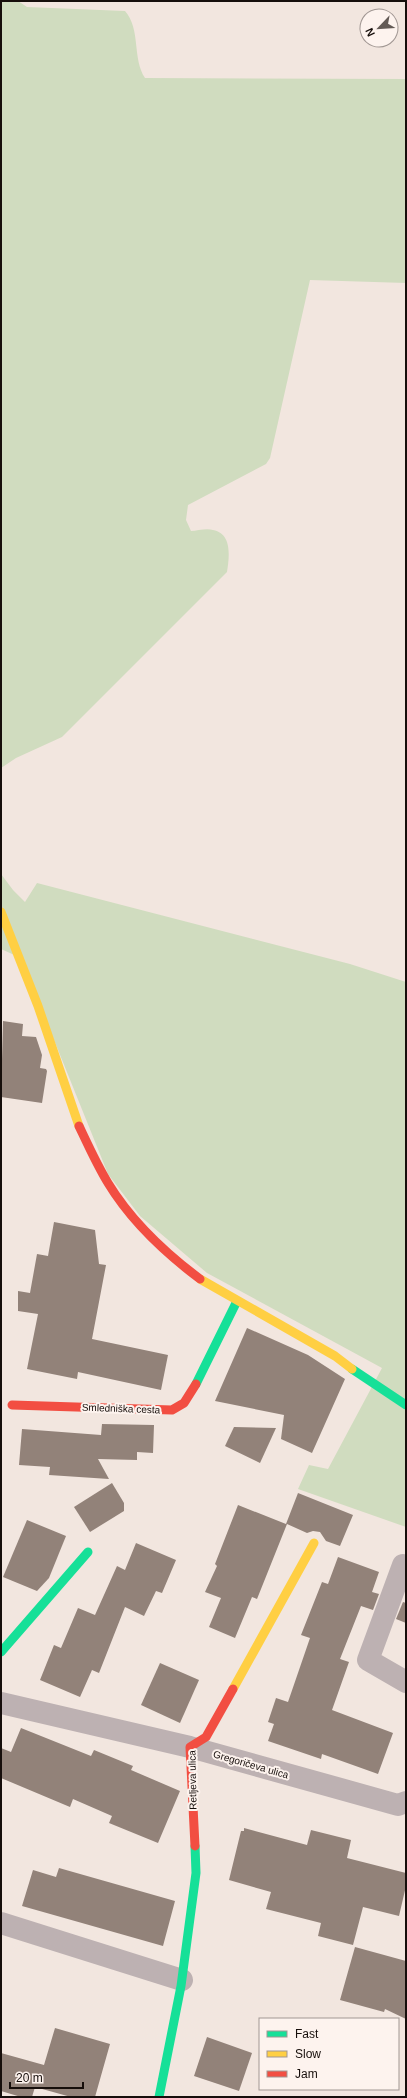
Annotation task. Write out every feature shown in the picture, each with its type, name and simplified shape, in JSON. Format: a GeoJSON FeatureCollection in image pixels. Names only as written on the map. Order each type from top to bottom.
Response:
{"type":"FeatureCollection","features":[{"type":"Feature","properties":{"kind":"street"},"geometry":{"type":"LineString","coordinates":[[1,912],[8,952],[38,1006],[79,1126],[107,1182],[126,1210],[171,1257],[206,1283],[335,1356],[406,1406]]}},
{"type":"Feature","properties":{"kind":"street","name":"Smledniška cesta"},"geometry":{"type":"LineString","coordinates":[[12,1404],[172,1410],[184,1403],[193,1391],[237,1301]]}},
{"type":"Feature","properties":{"kind":"street","name":"Retljeva ulica"},"geometry":{"type":"LineString","coordinates":[[158,2097],[182,1980],[196,1873],[190,1747],[206,1737],[314,1543]]}},
{"type":"Feature","properties":{"kind":"street"},"geometry":{"type":"LineString","coordinates":[[1,1652],[88,1552]]}},
{"type":"Feature","properties":{"kind":"street"},"geometry":{"type":"LineString","coordinates":[[403,1564],[368,1660],[406,1682]]}},
{"type":"Feature","properties":{"kind":"street","name":"Gregoričeva ulica"},"geometry":{"type":"LineString","coordinates":[[1,1702],[190,1747],[398,1805],[406,1802]]}},
{"type":"Feature","properties":{"kind":"street"},"geometry":{"type":"LineString","coordinates":[[1,1923],[182,1980]]}},
{"type":"Feature","properties":{"kind":"green space"},"geometry":{"type":"Polygon","coordinates":[[[1,1],[18,1],[27,7],[125,11],[133,26],[139,62],[145,78],[406,79],[406,283],[310,280],[270,458],[266,464],[188,505],[186,520],[191,531],[210,529],[219,532],[227,541],[229,554],[227,572],[62,737],[16,758],[1,768],[1,1]]]}},
{"type":"Feature","properties":{"kind":"green space"},"geometry":{"type":"Polygon","coordinates":[[[1,874],[13,890],[25,902],[37,883],[350,964],[406,982],[406,1527],[298,1489],[309,1465],[328,1469],[382,1368],[207,1273],[140,1216],[108,1174],[21,958],[1,949],[1,874]]]}},
{"type":"Feature","properties":{"kind":"building"},"geometry":{"type":"Polygon","coordinates":[[[3,1021],[23,1024],[22,1036],[36,1037],[42,1055],[40,1068],[46,1069],[47,1071],[42,1103],[1,1097],[3,1021]]]}},
{"type":"Feature","properties":{"kind":"building"},"geometry":{"type":"Polygon","coordinates":[[[54,1222],[95,1230],[99,1264],[106,1265],[92,1339],[168,1355],[161,1390],[78,1372],[77,1379],[27,1369],[38,1314],[18,1311],[18,1291],[30,1293],[37,1254],[48,1256],[54,1222]]]}},
{"type":"Feature","properties":{"kind":"building"},"geometry":{"type":"Polygon","coordinates":[[[247,1328],[308,1355],[345,1379],[312,1453],[281,1439],[284,1415],[215,1401],[247,1328]]]}},
{"type":"Feature","properties":{"kind":"building"},"geometry":{"type":"Polygon","coordinates":[[[102,1424],[154,1425],[153,1453],[137,1452],[137,1460],[98,1459],[109,1479],[49,1475],[50,1467],[19,1465],[22,1429],[101,1435],[102,1424]]]}},
{"type":"Feature","properties":{"kind":"building"},"geometry":{"type":"Polygon","coordinates":[[[234,1427],[276,1428],[260,1463],[225,1446],[234,1427]]]}},
{"type":"Feature","properties":{"kind":"building"},"geometry":{"type":"Polygon","coordinates":[[[112,1483],[124,1503],[124,1511],[90,1532],[74,1507],[112,1483]]]}},
{"type":"Feature","properties":{"kind":"building"},"geometry":{"type":"Polygon","coordinates":[[[298,1493],[353,1515],[340,1546],[326,1541],[320,1532],[313,1531],[307,1533],[287,1524],[257,1599],[252,1597],[235,1638],[209,1627],[221,1598],[205,1592],[217,1566],[215,1564],[238,1505],[286,1524],[298,1493]]]}},
{"type":"Feature","properties":{"kind":"building"},"geometry":{"type":"Polygon","coordinates":[[[27,1520],[66,1536],[49,1578],[37,1591],[3,1577],[27,1520]]]}},
{"type":"Feature","properties":{"kind":"building"},"geometry":{"type":"Polygon","coordinates":[[[136,1543],[176,1560],[162,1593],[156,1591],[144,1616],[125,1607],[99,1673],[92,1670],[80,1697],[40,1680],[54,1645],[61,1648],[78,1608],[95,1615],[117,1566],[125,1570],[136,1543]]]}},
{"type":"Feature","properties":{"kind":"building"},"geometry":{"type":"Polygon","coordinates":[[[338,1557],[379,1572],[372,1592],[379,1594],[373,1610],[361,1606],[340,1659],[349,1662],[332,1710],[393,1733],[378,1774],[322,1754],[321,1759],[268,1741],[274,1724],[268,1722],[276,1698],[288,1702],[310,1638],[301,1635],[322,1582],[328,1584],[338,1557]]]}},
{"type":"Feature","properties":{"kind":"building"},"geometry":{"type":"Polygon","coordinates":[[[403,1602],[406,1603],[406,1623],[396,1619],[403,1602]]]}},
{"type":"Feature","properties":{"kind":"building"},"geometry":{"type":"Polygon","coordinates":[[[160,1663],[199,1680],[180,1723],[141,1705],[160,1663]]]}},
{"type":"Feature","properties":{"kind":"building"},"geometry":{"type":"Polygon","coordinates":[[[21,1728],[91,1756],[94,1750],[133,1766],[131,1770],[180,1791],[158,1843],[109,1823],[112,1816],[73,1799],[70,1807],[1,1778],[1,1748],[11,1752],[21,1728]]]}},
{"type":"Feature","properties":{"kind":"building"},"geometry":{"type":"Polygon","coordinates":[[[244,1828],[307,1845],[311,1830],[351,1840],[347,1858],[406,1873],[406,1886],[399,1916],[363,1907],[353,1945],[318,1936],[321,1923],[266,1909],[271,1892],[229,1880],[241,1831],[244,1831],[244,1828]]]}},
{"type":"Feature","properties":{"kind":"building"},"geometry":{"type":"Polygon","coordinates":[[[59,1868],[175,1901],[163,1946],[22,1906],[33,1870],[56,1877],[59,1868]]]}},
{"type":"Feature","properties":{"kind":"building"},"geometry":{"type":"Polygon","coordinates":[[[355,1947],[406,1961],[406,2019],[385,2009],[384,2012],[340,2000],[355,1947]]]}},
{"type":"Feature","properties":{"kind":"building"},"geometry":{"type":"Polygon","coordinates":[[[55,2028],[110,2044],[95,2097],[71,2097],[35,2087],[32,2097],[21,2097],[1,2091],[1,2053],[44,2065],[55,2028]]]}},
{"type":"Feature","properties":{"kind":"building"},"geometry":{"type":"Polygon","coordinates":[[[207,2037],[252,2053],[239,2091],[194,2076],[207,2037]]]}},
{"type":"Feature","properties":{"kind":"traffic: fast"},"geometry":{"type":"LineString","coordinates":[[196,1384],[237,1301]]}},
{"type":"Feature","properties":{"kind":"traffic: fast"},"geometry":{"type":"LineString","coordinates":[[352,1369],[406,1405]]}},
{"type":"Feature","properties":{"kind":"traffic: fast"},"geometry":{"type":"LineString","coordinates":[[1,1652],[88,1552]]}},
{"type":"Feature","properties":{"kind":"traffic: fast"},"geometry":{"type":"LineString","coordinates":[[159,2097],[181,1986],[196,1873],[195,1846]]}},
{"type":"Feature","properties":{"kind":"traffic: slow"},"geometry":{"type":"LineString","coordinates":[[1,912],[38,1006],[79,1126]]}},
{"type":"Feature","properties":{"kind":"traffic: slow"},"geometry":{"type":"LineString","coordinates":[[200,1279],[335,1356],[352,1369]]}},
{"type":"Feature","properties":{"kind":"traffic: slow"},"geometry":{"type":"LineString","coordinates":[[233,1689],[314,1543]]}},
{"type":"Feature","properties":{"kind":"traffic: jam"},"geometry":{"type":"LineString","coordinates":[[79,1126],[104,1176],[127,1210],[161,1247],[200,1279]]}},
{"type":"Feature","properties":{"kind":"traffic: jam"},"geometry":{"type":"LineString","coordinates":[[12,1405],[172,1410],[184,1403],[196,1384]]}},
{"type":"Feature","properties":{"kind":"traffic: jam"},"geometry":{"type":"LineString","coordinates":[[195,1846],[190,1747],[206,1737],[233,1689]]}}]}
